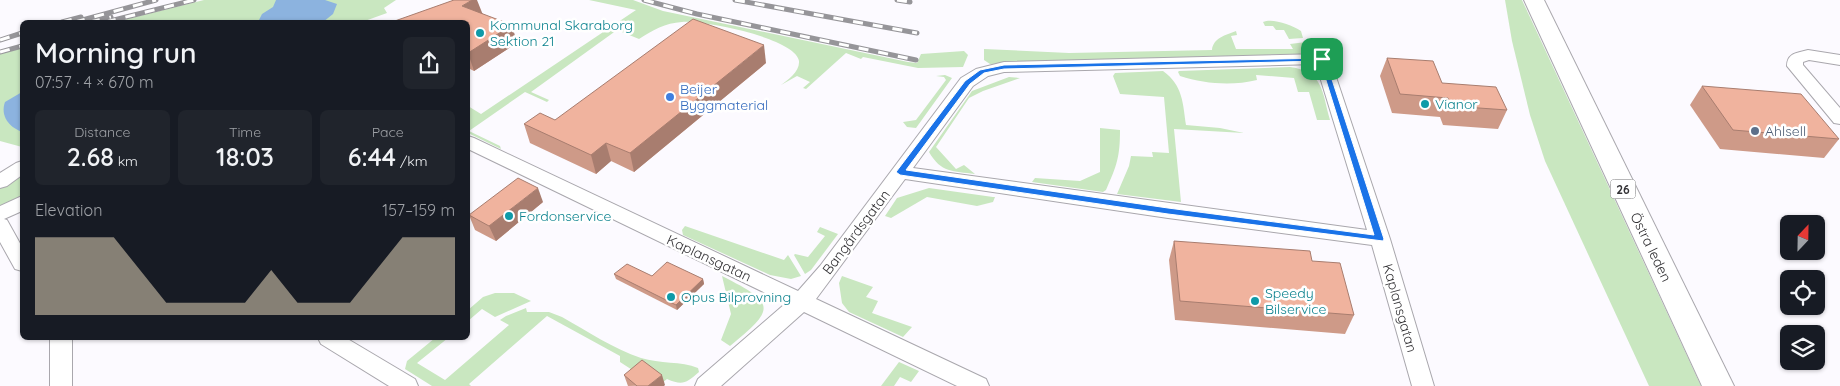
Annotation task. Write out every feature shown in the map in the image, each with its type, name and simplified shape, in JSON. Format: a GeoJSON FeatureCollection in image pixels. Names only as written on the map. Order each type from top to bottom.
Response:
{"type":"FeatureCollection","features":[{"type":"Feature","properties":{"kind":"highway","name":"Östra leden"},"geometry":{"type":"LineString","coordinates":[[1534,0],[1718,386]]}},
{"type":"Feature","properties":{"kind":"street"},"geometry":{"type":"LineString","coordinates":[[1840,60],[1808,56],[1794,59],[1795,66],[1840,119]]}},
{"type":"Feature","properties":{"kind":"street","name":"Bangårdsgatan"},"geometry":{"type":"LineString","coordinates":[[706,386],[802,302],[967,82],[982,72],[1004,67],[1322,59]]}},
{"type":"Feature","properties":{"kind":"street","name":"Kaplansgatan"},"geometry":{"type":"LineString","coordinates":[[1322,59],[1380,239],[1423,386]]}},
{"type":"Feature","properties":{"kind":"street","name":"Kaplansgatan"},"geometry":{"type":"LineString","coordinates":[[470,143],[978,386]]}},
{"type":"Feature","properties":{"kind":"street"},"geometry":{"type":"LineString","coordinates":[[0,182],[20,167]]}},
{"type":"Feature","properties":{"kind":"street"},"geometry":{"type":"LineString","coordinates":[[900,172],[1168,211],[1380,239]]}},
{"type":"Feature","properties":{"kind":"street"},"geometry":{"type":"LineString","coordinates":[[0,214],[20,204]]}},
{"type":"Feature","properties":{"kind":"street"},"geometry":{"type":"LineString","coordinates":[[0,225],[20,260]]}},
{"type":"Feature","properties":{"kind":"street"},"geometry":{"type":"LineString","coordinates":[[61,340],[61,386]]}},
{"type":"Feature","properties":{"kind":"street"},"geometry":{"type":"LineString","coordinates":[[332,340],[407,386]]}},
{"type":"Feature","properties":{"kind":"green space"},"geometry":{"type":"Polygon","coordinates":[[[204,0],[396,0],[384,8],[387,13],[368,20],[123,20],[204,0]]]}},
{"type":"Feature","properties":{"kind":"green space"},"geometry":{"type":"Polygon","coordinates":[[[589,0],[633,0],[663,11],[908,62],[917,63],[921,54],[964,51],[968,55],[963,67],[918,68],[863,57],[861,59],[846,53],[806,89],[803,88],[810,82],[797,76],[781,85],[798,68],[799,61],[794,53],[782,45],[747,32],[693,22],[665,25],[639,39],[617,30],[531,92],[549,100],[547,102],[525,92],[470,130],[470,107],[481,114],[636,10],[589,0]]]}},
{"type":"Feature","properties":{"kind":"green space"},"geometry":{"type":"Polygon","coordinates":[[[1505,0],[1522,0],[1701,386],[1649,386],[1545,161],[1530,115],[1512,41],[1505,0]]]}},
{"type":"Feature","properties":{"kind":"green space"},"geometry":{"type":"Polygon","coordinates":[[[1272,21],[1287,24],[1301,31],[1303,38],[1289,39],[1284,30],[1276,30],[1273,26],[1265,26],[1263,22],[1272,21]]]}},
{"type":"Feature","properties":{"kind":"green space"},"geometry":{"type":"Polygon","coordinates":[[[1236,31],[1237,35],[1231,36],[1236,49],[1293,49],[1290,44],[1306,42],[1310,44],[1309,48],[1300,54],[990,64],[984,60],[984,49],[1069,53],[1212,50],[1217,40],[1236,31]]]}},
{"type":"Feature","properties":{"kind":"green space"},"geometry":{"type":"Polygon","coordinates":[[[20,49],[20,146],[0,141],[0,54],[20,49]]]}},
{"type":"Feature","properties":{"kind":"green space"},"geometry":{"type":"Polygon","coordinates":[[[1290,67],[1309,73],[1320,85],[1330,120],[1317,120],[1309,92],[1298,92],[1294,78],[1256,75],[1257,80],[1238,83],[1218,83],[1189,79],[1180,76],[1178,72],[1179,71],[1290,67]]]}},
{"type":"Feature","properties":{"kind":"green space"},"geometry":{"type":"Polygon","coordinates":[[[1163,71],[1175,82],[1181,95],[1186,125],[1220,128],[1244,133],[1174,129],[1181,202],[1117,194],[1129,166],[1131,156],[1153,157],[1152,152],[1169,153],[1164,97],[1120,94],[1113,76],[1115,73],[1163,71]]]}},
{"type":"Feature","properties":{"kind":"green space"},"geometry":{"type":"Polygon","coordinates":[[[945,75],[952,78],[916,128],[907,127],[903,122],[916,120],[946,80],[944,77],[936,76],[945,75]]]}},
{"type":"Feature","properties":{"kind":"green space"},"geometry":{"type":"Polygon","coordinates":[[[1009,77],[1020,78],[969,98],[936,147],[956,169],[964,165],[975,174],[948,170],[938,164],[929,152],[972,91],[1009,77]]]}},
{"type":"Feature","properties":{"kind":"green space"},"geometry":{"type":"Polygon","coordinates":[[[1100,128],[1120,130],[1117,161],[1106,190],[1103,192],[1032,182],[1035,178],[1080,181],[1100,172],[1100,128]]]}},
{"type":"Feature","properties":{"kind":"green space"},"geometry":{"type":"Polygon","coordinates":[[[470,131],[500,146],[501,149],[470,134],[470,131]]]}},
{"type":"Feature","properties":{"kind":"green space"},"geometry":{"type":"Polygon","coordinates":[[[20,171],[20,200],[0,209],[0,185],[20,171]]]}},
{"type":"Feature","properties":{"kind":"green space"},"geometry":{"type":"Polygon","coordinates":[[[929,188],[995,197],[993,202],[977,206],[927,197],[891,218],[885,216],[897,198],[929,188]]]}},
{"type":"Feature","properties":{"kind":"green space"},"geometry":{"type":"Polygon","coordinates":[[[685,226],[784,260],[788,255],[801,276],[791,279],[770,275],[683,235],[682,230],[685,226]]]}},
{"type":"Feature","properties":{"kind":"green space"},"geometry":{"type":"Polygon","coordinates":[[[820,227],[838,234],[811,270],[805,274],[794,255],[808,257],[825,236],[817,232],[820,227]]]}},
{"type":"Feature","properties":{"kind":"green space"},"geometry":{"type":"Polygon","coordinates":[[[722,276],[752,293],[760,300],[764,307],[756,323],[730,346],[721,340],[731,314],[722,276]]]}},
{"type":"Feature","properties":{"kind":"green space"},"geometry":{"type":"Polygon","coordinates":[[[842,276],[873,287],[866,297],[878,301],[872,313],[912,327],[903,337],[849,312],[842,303],[839,283],[842,276]]]}},
{"type":"Feature","properties":{"kind":"green space"},"geometry":{"type":"Polygon","coordinates":[[[495,293],[514,293],[531,301],[495,317],[482,309],[470,319],[470,308],[483,297],[495,293]]]}},
{"type":"Feature","properties":{"kind":"green space"},"geometry":{"type":"Polygon","coordinates":[[[526,308],[527,312],[549,312],[562,317],[611,345],[641,358],[691,366],[698,368],[699,372],[681,383],[667,379],[662,383],[640,375],[620,362],[620,356],[547,316],[469,384],[471,386],[432,386],[405,369],[407,361],[433,340],[446,340],[417,363],[445,380],[509,325],[500,320],[526,308]]]}},
{"type":"Feature","properties":{"kind":"green space"},"geometry":{"type":"Polygon","coordinates":[[[899,362],[919,371],[911,382],[900,377],[894,386],[881,386],[899,362]]]}},
{"type":"Feature","properties":{"kind":"water"},"geometry":{"type":"Polygon","coordinates":[[[276,0],[325,0],[337,4],[333,14],[326,20],[259,20],[262,14],[273,7],[276,0]]]}},
{"type":"Feature","properties":{"kind":"water"},"geometry":{"type":"Polygon","coordinates":[[[20,93],[20,131],[13,127],[7,120],[4,112],[5,102],[20,93]]]}},
{"type":"Feature","properties":{"kind":"building"},"geometry":{"type":"Polygon","coordinates":[[[454,0],[472,0],[462,6],[512,25],[470,52],[470,20],[398,20],[454,0]]]}},
{"type":"Feature","properties":{"kind":"building","name":"Beijer Byggmaterial"},"geometry":{"type":"Polygon","coordinates":[[[693,19],[764,45],[630,153],[606,143],[591,155],[524,124],[540,113],[555,120],[693,19]]]}},
{"type":"Feature","properties":{"kind":"building"},"geometry":{"type":"Polygon","coordinates":[[[1387,58],[1433,61],[1442,83],[1496,87],[1507,110],[1451,106],[1448,98],[1400,94],[1387,58]]]}},
{"type":"Feature","properties":{"kind":"building"},"geometry":{"type":"Polygon","coordinates":[[[1702,86],[1801,94],[1839,139],[1733,130],[1702,86]]]}},
{"type":"Feature","properties":{"kind":"building"},"geometry":{"type":"Polygon","coordinates":[[[518,178],[538,188],[489,226],[470,214],[518,178]]]}},
{"type":"Feature","properties":{"kind":"building","name":"Speedy Bilservice"},"geometry":{"type":"Polygon","coordinates":[[[1174,241],[1310,251],[1312,261],[1340,263],[1354,315],[1180,301],[1174,241]]]}},
{"type":"Feature","properties":{"kind":"building","name":"Opus Bilprovning"},"geometry":{"type":"Polygon","coordinates":[[[667,262],[703,279],[676,305],[614,274],[627,264],[652,276],[667,262]]]}},
{"type":"Feature","properties":{"kind":"building"},"geometry":{"type":"Polygon","coordinates":[[[642,360],[662,375],[648,386],[637,386],[624,375],[642,360]]]}},
{"type":"Feature","properties":{"kind":"railway"},"geometry":{"type":"LineString","coordinates":[[82,20],[156,0]]}},
{"type":"Feature","properties":{"kind":"railway"},"geometry":{"type":"LineString","coordinates":[[114,20],[194,0]]}},
{"type":"Feature","properties":{"kind":"railway"},"geometry":{"type":"LineString","coordinates":[[644,0],[697,14],[916,60]]}},
{"type":"Feature","properties":{"kind":"railway"},"geometry":{"type":"LineString","coordinates":[[735,0],[917,33]]}},
{"type":"Feature","properties":{"kind":"railway"},"geometry":{"type":"LineString","coordinates":[[897,0],[910,2]]}},
{"type":"Feature","properties":{"kind":"railway"},"geometry":{"type":"LineString","coordinates":[[70,20],[81,17]]}},
{"type":"Feature","properties":{"kind":"railway"},"geometry":{"type":"LineString","coordinates":[[98,20],[111,17]]}},
{"type":"Feature","properties":{"kind":"railway"},"geometry":{"type":"LineString","coordinates":[[0,40],[20,34]]}},
{"type":"Feature","properties":{"kind":"railway"},"geometry":{"type":"LineString","coordinates":[[0,52],[20,47]]}},
{"type":"Feature","properties":{"kind":"place","name":"Kommunal Skaraborg Sektion 21"},"geometry":{"type":"Point","coordinates":[480,33]}},
{"type":"Feature","properties":{"kind":"place","name":"Beijer Byggmaterial"},"geometry":{"type":"Point","coordinates":[670,97]}},
{"type":"Feature","properties":{"kind":"place","name":"Vianor"},"geometry":{"type":"Point","coordinates":[1425,104]}},
{"type":"Feature","properties":{"kind":"place","name":"Ahlsell"},"geometry":{"type":"Point","coordinates":[1755,131]}},
{"type":"Feature","properties":{"kind":"place","name":"Fordonservice"},"geometry":{"type":"Point","coordinates":[509,216]}},
{"type":"Feature","properties":{"kind":"place","name":"Opus Bilprovning"},"geometry":{"type":"Point","coordinates":[671,297]}},
{"type":"Feature","properties":{"kind":"place","name":"Speedy Bilservice"},"geometry":{"type":"Point","coordinates":[1255,301]}},
{"type":"Feature","properties":{"kind":"route"},"geometry":{"type":"LineString","coordinates":[[1322,59],[1380,239],[1168,211],[900,172],[967,82],[982,72],[1004,67],[1322,59]]}}]}
